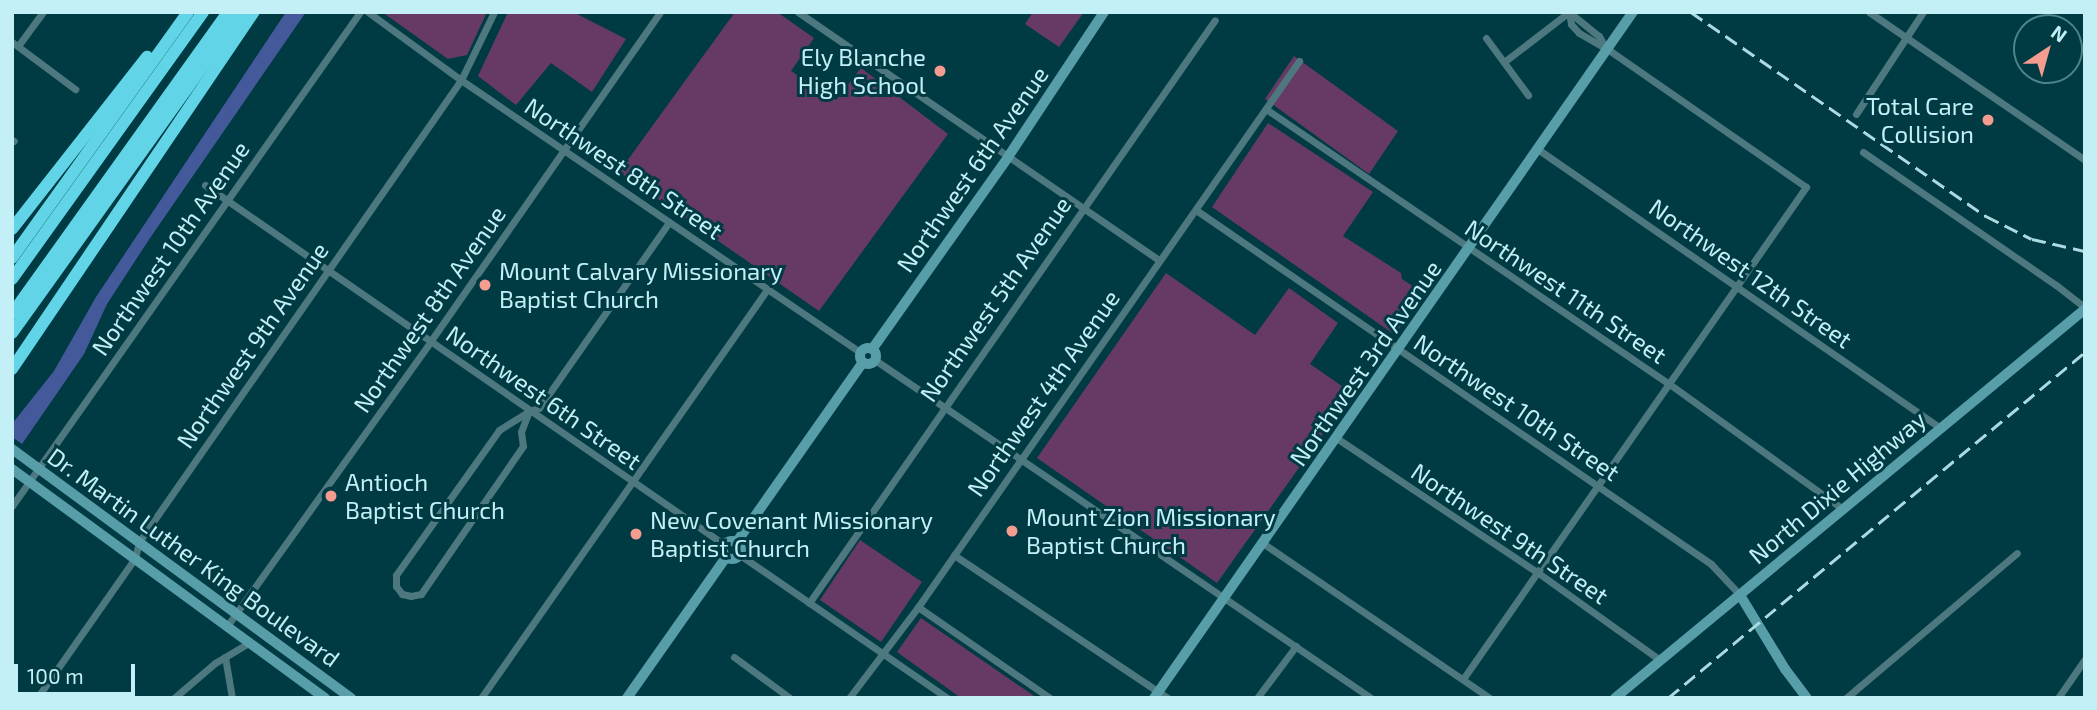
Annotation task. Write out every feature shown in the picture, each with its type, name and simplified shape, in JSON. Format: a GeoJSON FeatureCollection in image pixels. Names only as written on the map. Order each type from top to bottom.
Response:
{"type":"FeatureCollection","features":[{"type":"Feature","properties":{"kind":"highway"},"geometry":{"type":"LineString","coordinates":[[12,229],[118,92],[187,12]]}},
{"type":"Feature","properties":{"kind":"highway"},"geometry":{"type":"LineString","coordinates":[[12,258],[187,12]]}},
{"type":"Feature","properties":{"kind":"highway"},"geometry":{"type":"LineString","coordinates":[[12,279],[203,12]]}},
{"type":"Feature","properties":{"kind":"highway"},"geometry":{"type":"LineString","coordinates":[[12,314],[228,12]]}},
{"type":"Feature","properties":{"kind":"highway"},"geometry":{"type":"LineString","coordinates":[[12,333],[242,12]]}},
{"type":"Feature","properties":{"kind":"highway"},"geometry":{"type":"LineString","coordinates":[[12,369],[254,12]]}},
{"type":"Feature","properties":{"kind":"highway"},"geometry":{"type":"LineString","coordinates":[[12,363],[30,341]]}},
{"type":"Feature","properties":{"kind":"street"},"geometry":{"type":"LineString","coordinates":[[43,12],[15,44],[75,89]]}},
{"type":"Feature","properties":{"kind":"street","name":"Northwest 10th Avenue"},"geometry":{"type":"LineString","coordinates":[[12,506],[40,470],[226,199],[360,12]]}},
{"type":"Feature","properties":{"kind":"street","name":"Northwest 8th Street"},"geometry":{"type":"LineString","coordinates":[[368,12],[461,80],[862,357]]}},
{"type":"Feature","properties":{"kind":"street","name":"Northwest 9th Avenue"},"geometry":{"type":"LineString","coordinates":[[37,698],[135,558],[139,542],[461,80],[494,12]]}},
{"type":"Feature","properties":{"kind":"street","name":"Northwest 8th Avenue"},"geometry":{"type":"LineString","coordinates":[[227,626],[430,342],[660,12]]}},
{"type":"Feature","properties":{"kind":"street"},"geometry":{"type":"LineString","coordinates":[[798,12],[1159,260]]}},
{"type":"Feature","properties":{"kind":"street","name":"Northwest 6th Avenue"},"geometry":{"type":"LineString","coordinates":[[873,348],[1008,157],[1104,12]]}},
{"type":"Feature","properties":{"kind":"street"},"geometry":{"type":"LineString","coordinates":[[1463,679],[1806,187],[1579,33],[1571,24],[1569,12],[1504,62]]}},
{"type":"Feature","properties":{"kind":"street","name":"Northwest 3rd Avenue"},"geometry":{"type":"LineString","coordinates":[[1155,695],[1338,439],[1633,12]]}},
{"type":"Feature","properties":{"kind":"street"},"geometry":{"type":"LineString","coordinates":[[1868,12],[2085,160]]}},
{"type":"Feature","properties":{"kind":"street"},"geometry":{"type":"LineString","coordinates":[[1856,114],[1923,12]]}},
{"type":"Feature","properties":{"kind":"street","name":"Northwest 5th Avenue"},"geometry":{"type":"LineString","coordinates":[[810,603],[943,407],[1215,20]]}},
{"type":"Feature","properties":{"kind":"street"},"geometry":{"type":"LineString","coordinates":[[1486,38],[1528,95]]}},
{"type":"Feature","properties":{"kind":"street","name":"Northwest 4th Avenue"},"geometry":{"type":"LineString","coordinates":[[849,698],[918,607],[1299,61]]}},
{"type":"Feature","properties":{"kind":"street","name":"Northwest 11th Street"},"geometry":{"type":"LineString","coordinates":[[1266,108],[1668,383],[1843,509]]}},
{"type":"Feature","properties":{"kind":"street","name":"Northwest 12th Street"},"geometry":{"type":"LineString","coordinates":[[1539,150],[1940,428]]}},
{"type":"Feature","properties":{"kind":"street"},"geometry":{"type":"LineString","coordinates":[[1863,152],[2085,309]]}},
{"type":"Feature","properties":{"kind":"street","name":"Northwest 6th Street"},"geometry":{"type":"LineString","coordinates":[[205,185],[725,545]]}},
{"type":"Feature","properties":{"kind":"street","name":"Northwest 10th Street"},"geometry":{"type":"LineString","coordinates":[[1196,210],[1711,564],[1740,595]]}},
{"type":"Feature","properties":{"kind":"street"},"geometry":{"type":"LineString","coordinates":[[529,411],[521,432],[523,446],[421,594],[402,594],[396,586],[396,575],[499,430],[529,411],[539,408],[669,222]]}},
{"type":"Feature","properties":{"kind":"street"},"geometry":{"type":"LineString","coordinates":[[481,698],[767,289]]}},
{"type":"Feature","properties":{"kind":"street","name":"North Dixie Highway"},"geometry":{"type":"LineString","coordinates":[[1615,698],[2085,309]]}},
{"type":"Feature","properties":{"kind":"street"},"geometry":{"type":"LineString","coordinates":[[726,557],[723,550],[725,545],[736,543],[862,357],[864,348],[873,348],[875,360],[1371,698]]}},
{"type":"Feature","properties":{"kind":"street"},"geometry":{"type":"LineString","coordinates":[[862,357],[871,364],[875,360]]}},
{"type":"Feature","properties":{"kind":"street","name":"Northwest 9th Street"},"geometry":{"type":"LineString","coordinates":[[1338,439],[1537,572],[1660,660]]}},
{"type":"Feature","properties":{"kind":"street","name":"Dr. Martin Luther King Boulevard"},"geometry":{"type":"LineString","coordinates":[[12,449],[351,698]]}},
{"type":"Feature","properties":{"kind":"street","name":"Dr. Martin Luther King Boulevard"},"geometry":{"type":"LineString","coordinates":[[12,469],[325,698]]}},
{"type":"Feature","properties":{"kind":"street"},"geometry":{"type":"LineString","coordinates":[[726,557],[735,559],[740,555],[741,549],[736,543]]}},
{"type":"Feature","properties":{"kind":"street"},"geometry":{"type":"LineString","coordinates":[[1264,544],[1490,698]]}},
{"type":"Feature","properties":{"kind":"street"},"geometry":{"type":"LineString","coordinates":[[1846,698],[2017,554]]}},
{"type":"Feature","properties":{"kind":"street"},"geometry":{"type":"LineString","coordinates":[[740,555],[947,698]]}},
{"type":"Feature","properties":{"kind":"street"},"geometry":{"type":"LineString","coordinates":[[954,555],[1155,695],[1168,698]]}},
{"type":"Feature","properties":{"kind":"street"},"geometry":{"type":"LineString","coordinates":[[627,698],[726,557]]}},
{"type":"Feature","properties":{"kind":"street"},"geometry":{"type":"LineString","coordinates":[[1740,595],[1785,669],[1807,698]]}},
{"type":"Feature","properties":{"kind":"street"},"geometry":{"type":"LineString","coordinates":[[918,607],[1050,698]]}},
{"type":"Feature","properties":{"kind":"street"},"geometry":{"type":"LineString","coordinates":[[174,698],[225,657],[250,642]]}},
{"type":"Feature","properties":{"kind":"street"},"geometry":{"type":"LineString","coordinates":[[1257,698],[1296,646]]}},
{"type":"Feature","properties":{"kind":"street"},"geometry":{"type":"LineString","coordinates":[[225,657],[232,698]]}},
{"type":"Feature","properties":{"kind":"street"},"geometry":{"type":"LineString","coordinates":[[734,657],[790,698]]}},
{"type":"Feature","properties":{"kind":"street"},"geometry":{"type":"LineString","coordinates":[[2057,698],[2085,659]]}},
{"type":"Feature","properties":{"kind":"street"},"geometry":{"type":"LineString","coordinates":[[331,698],[338,688]]}},
{"type":"Feature","properties":{"kind":"shaded area"},"geometry":{"type":"Polygon","coordinates":[[[382,12],[487,12],[467,55],[448,59],[382,12]]]}},
{"type":"Feature","properties":{"kind":"shaded area"},"geometry":{"type":"Polygon","coordinates":[[[508,12],[573,12],[626,39],[592,92],[551,63],[516,105],[478,76],[508,12]]]}},
{"type":"Feature","properties":{"kind":"shaded area"},"geometry":{"type":"Polygon","coordinates":[[[735,12],[777,12],[814,38],[791,71],[836,100],[861,68],[948,134],[819,311],[619,172],[735,12]]]}},
{"type":"Feature","properties":{"kind":"shaded area"},"geometry":{"type":"Polygon","coordinates":[[[1033,12],[1084,12],[1059,47],[1025,24],[1033,12]]]}},
{"type":"Feature","properties":{"kind":"shaded area"},"geometry":{"type":"Polygon","coordinates":[[[1294,56],[1398,131],[1369,174],[1265,99],[1294,56]]]}},
{"type":"Feature","properties":{"kind":"shaded area"},"geometry":{"type":"Polygon","coordinates":[[[1268,123],[1373,192],[1343,236],[1401,273],[1402,279],[1423,293],[1395,335],[1212,207],[1268,123]]]}},
{"type":"Feature","properties":{"kind":"shaded area"},"geometry":{"type":"Polygon","coordinates":[[[1166,273],[1255,335],[1289,288],[1338,323],[1310,364],[1352,393],[1217,583],[1037,458],[1166,273]]]}},
{"type":"Feature","properties":{"kind":"shaded area"},"geometry":{"type":"Polygon","coordinates":[[[860,540],[922,582],[881,642],[820,600],[860,540]]]}},
{"type":"Feature","properties":{"kind":"shaded area"},"geometry":{"type":"Polygon","coordinates":[[[921,618],[1034,696],[961,698],[897,652],[921,618]]]}},
{"type":"Feature","properties":{"kind":"water"},"geometry":{"type":"Polygon","coordinates":[[[286,12],[306,12],[150,238],[107,304],[84,354],[22,444],[12,437],[12,424],[54,371],[96,297],[286,12]]]}},
{"type":"Feature","properties":{"kind":"railway"},"geometry":{"type":"LineString","coordinates":[[1691,12],[1986,216],[2032,239],[2085,251]]}},
{"type":"Feature","properties":{"kind":"railway"},"geometry":{"type":"LineString","coordinates":[[1668,698],[2085,352]]}},
{"type":"Feature","properties":{"kind":"place","name":"Ely Blanche High School"},"geometry":{"type":"Point","coordinates":[940,71]}},
{"type":"Feature","properties":{"kind":"place","name":"Total Care Collision"},"geometry":{"type":"Point","coordinates":[1988,120]}},
{"type":"Feature","properties":{"kind":"place","name":"Mount Calvary Missionary Baptist Church"},"geometry":{"type":"Point","coordinates":[485,285]}},
{"type":"Feature","properties":{"kind":"place","name":"Antioch Baptist Church"},"geometry":{"type":"Point","coordinates":[331,496]}},
{"type":"Feature","properties":{"kind":"place","name":"Mount Zion Missionary Baptist Church"},"geometry":{"type":"Point","coordinates":[1012,531]}},
{"type":"Feature","properties":{"kind":"place","name":"New Covenant Missionary Baptist Church"},"geometry":{"type":"Point","coordinates":[636,534]}}]}
